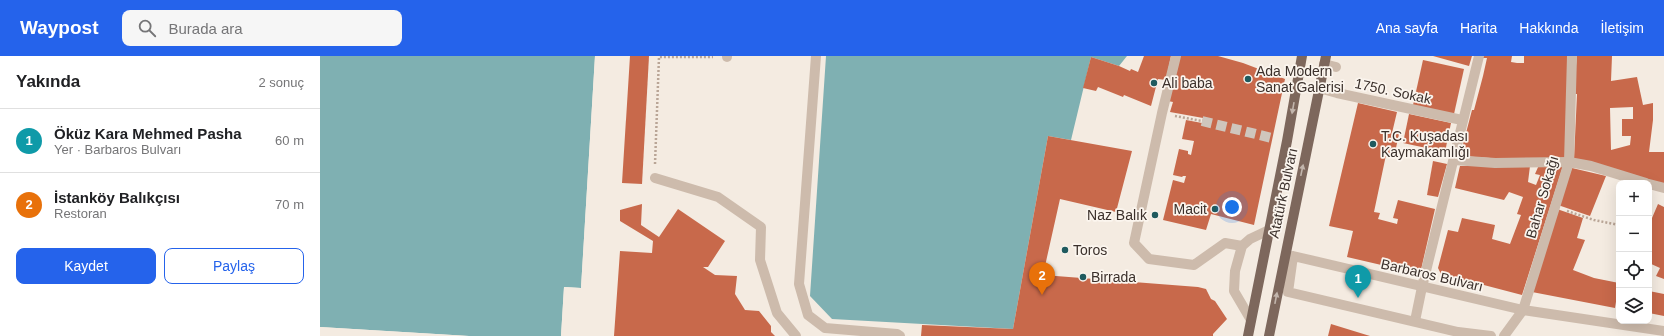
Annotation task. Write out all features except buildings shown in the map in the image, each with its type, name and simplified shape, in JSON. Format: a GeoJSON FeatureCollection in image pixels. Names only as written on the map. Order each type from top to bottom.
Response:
{"type":"FeatureCollection","features":[{"type":"Feature","properties":{"kind":"main road","name":"Atatürk Bulvarı"},"geometry":{"type":"LineString","coordinates":[[1248,336],[1302,56]]}},
{"type":"Feature","properties":{"kind":"main road","name":"Atatürk Bulvarı"},"geometry":{"type":"LineString","coordinates":[[1269,336],[1325,60]]}},
{"type":"Feature","properties":{"kind":"street"},"geometry":{"type":"LineString","coordinates":[[816,56],[800,284],[808,315],[825,328],[897,334],[900,336]]}},
{"type":"Feature","properties":{"kind":"street"},"geometry":{"type":"LineString","coordinates":[[1176,56],[1134,243],[1149,259],[1194,265],[1225,243],[1242,246]]}},
{"type":"Feature","properties":{"kind":"street"},"geometry":{"type":"LineString","coordinates":[[1415,321],[1422,287],[1454,160],[1462,120],[1479,56]]}},
{"type":"Feature","properties":{"kind":"street","name":"Bahar Sokağı"},"geometry":{"type":"LineString","coordinates":[[1504,336],[1523,310],[1569,162],[1572,56]]}},
{"type":"Feature","properties":{"kind":"street"},"geometry":{"type":"LineString","coordinates":[[1325,60],[1336,67]]}},
{"type":"Feature","properties":{"kind":"street","name":"1750. Sokak"},"geometry":{"type":"LineString","coordinates":[[1319,88],[1462,120]]}},
{"type":"Feature","properties":{"kind":"street"},"geometry":{"type":"LineString","coordinates":[[1454,160],[1495,163],[1569,162],[1591,166],[1636,180]]}},
{"type":"Feature","properties":{"kind":"street"},"geometry":{"type":"LineString","coordinates":[[655,178],[718,197],[761,227],[760,260],[777,313],[796,336]]}},
{"type":"Feature","properties":{"kind":"street"},"geometry":{"type":"LineString","coordinates":[[1652,185],[1664,188]]}},
{"type":"Feature","properties":{"kind":"street"},"geometry":{"type":"LineString","coordinates":[[1251,320],[1234,291],[1235,272],[1242,246],[1250,239],[1269,230]]}},
{"type":"Feature","properties":{"kind":"street","name":"Barbaros Bulvarı"},"geometry":{"type":"LineString","coordinates":[[1491,336],[1458,332],[1288,292],[1293,256],[1523,310],[1664,331]]}},
{"type":"Feature","properties":{"kind":"street"},"geometry":{"type":"LineString","coordinates":[[784,321],[803,336]]}},
{"type":"Feature","properties":{"kind":"path"},"geometry":{"type":"LineString","coordinates":[[655,178],[659,57],[727,56]]}},
{"type":"Feature","properties":{"kind":"path"},"geometry":{"type":"LineString","coordinates":[[1162,113],[1202,121]]}},
{"type":"Feature","properties":{"kind":"path"},"geometry":{"type":"LineString","coordinates":[[1407,152],[1454,160]]}},
{"type":"Feature","properties":{"kind":"path"},"geometry":{"type":"LineString","coordinates":[[1555,207],[1594,220],[1616,224]]}},
{"type":"Feature","properties":{"kind":"water"},"geometry":{"type":"Polygon","coordinates":[[[320,56],[595,56],[581,288],[564,287],[561,336],[469,336],[320,327],[320,56]]]}},
{"type":"Feature","properties":{"kind":"water"},"geometry":{"type":"Polygon","coordinates":[[[826,56],[1127,56],[1119,66],[1091,57],[1071,140],[1048,136],[1013,329],[832,319],[810,296],[826,56]]]}},
{"type":"Feature","properties":{"kind":"pier"},"geometry":{"type":"Polygon","coordinates":[[[595,56],[597,56],[583,288],[582,290],[566,289],[563,336],[561,336],[564,287],[581,288],[595,56]]]}},
{"type":"Feature","properties":{"kind":"pier"},"geometry":{"type":"Polygon","coordinates":[[[320,327],[469,336],[437,336],[320,329],[320,327]]]}},
{"type":"Feature","properties":{"kind":"tunnel"},"geometry":{"type":"LineString","coordinates":[[1202,121],[1272,138]]}},
{"type":"Feature","properties":{"kind":"place","name":"Ada Modern Sanat Galerisi"},"geometry":{"type":"Point","coordinates":[1248,79]}},
{"type":"Feature","properties":{"kind":"place","name":"Ali baba"},"geometry":{"type":"Point","coordinates":[1154,83]}},
{"type":"Feature","properties":{"kind":"place","name":"T.C. Kuşadası Kaymakamlığı"},"geometry":{"type":"Point","coordinates":[1373,144]}},
{"type":"Feature","properties":{"kind":"place","name":"Macit"},"geometry":{"type":"Point","coordinates":[1215,209]}},
{"type":"Feature","properties":{"kind":"place","name":"Naz Balık"},"geometry":{"type":"Point","coordinates":[1155,215]}},
{"type":"Feature","properties":{"kind":"place","name":"Toros"},"geometry":{"type":"Point","coordinates":[1065,250]}},
{"type":"Feature","properties":{"kind":"place","name":"Birrada"},"geometry":{"type":"Point","coordinates":[1083,277]}},
{"type":"Feature","properties":{"kind":"place","name":"İstanköy Balıkçısı"},"geometry":{"type":"Point","coordinates":[1042,295]}},
{"type":"Feature","properties":{"kind":"place","name":"Öküz Kara Mehmed Pasha"},"geometry":{"type":"Point","coordinates":[1358,298]}}]}
